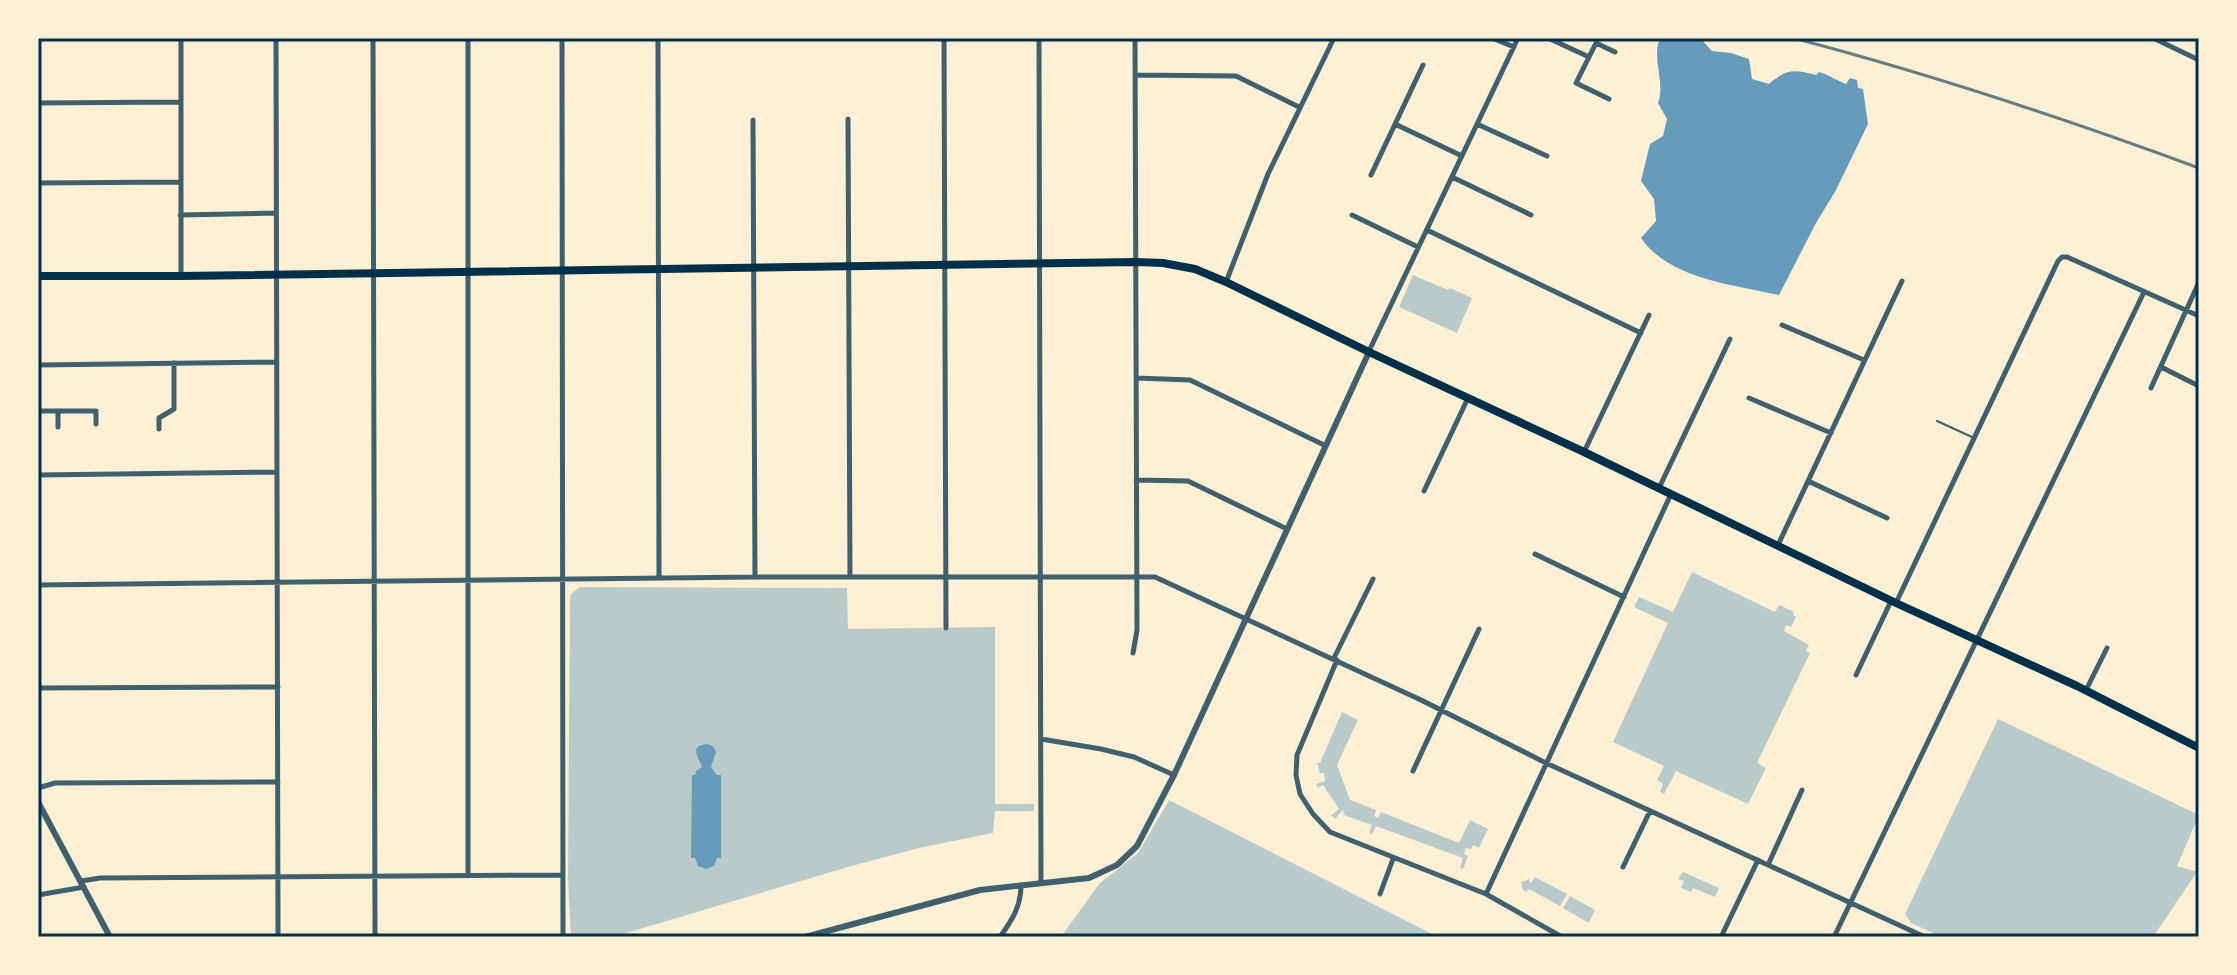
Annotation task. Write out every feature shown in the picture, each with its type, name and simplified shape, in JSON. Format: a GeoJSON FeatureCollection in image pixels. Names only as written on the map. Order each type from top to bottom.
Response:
{"type":"FeatureCollection","features":[{"type":"Feature","properties":{"kind":"main road"},"geometry":{"type":"LineString","coordinates":[[38,276],[1136,262],[1195,269],[1894,602],[2086,690],[2199,748]]}},
{"type":"Feature","properties":{"kind":"street"},"geometry":{"type":"LineString","coordinates":[[181,38],[181,276]]}},
{"type":"Feature","properties":{"kind":"street"},"geometry":{"type":"LineString","coordinates":[[276,38],[278,937]]}},
{"type":"Feature","properties":{"kind":"street"},"geometry":{"type":"LineString","coordinates":[[373,38],[375,937]]}},
{"type":"Feature","properties":{"kind":"street"},"geometry":{"type":"LineString","coordinates":[[468,38],[468,876]]}},
{"type":"Feature","properties":{"kind":"street"},"geometry":{"type":"LineString","coordinates":[[562,38],[563,937]]}},
{"type":"Feature","properties":{"kind":"street"},"geometry":{"type":"LineString","coordinates":[[658,38],[659,578]]}},
{"type":"Feature","properties":{"kind":"street"},"geometry":{"type":"LineString","coordinates":[[944,38],[946,628]]}},
{"type":"Feature","properties":{"kind":"street"},"geometry":{"type":"LineString","coordinates":[[1039,38],[1041,883]]}},
{"type":"Feature","properties":{"kind":"street"},"geometry":{"type":"LineString","coordinates":[[1133,653],[1137,630],[1135,38]]}},
{"type":"Feature","properties":{"kind":"street"},"geometry":{"type":"LineString","coordinates":[[1226,282],[1268,174],[1334,38]]}},
{"type":"Feature","properties":{"kind":"street"},"geometry":{"type":"LineString","coordinates":[[1492,38],[1514,47]]}},
{"type":"Feature","properties":{"kind":"street"},"geometry":{"type":"LineString","coordinates":[[805,937],[980,890],[1089,878],[1117,865],[1137,846],[1174,775],[1518,38]]}},
{"type":"Feature","properties":{"kind":"street"},"geometry":{"type":"LineString","coordinates":[[1548,38],[1589,57]]}},
{"type":"Feature","properties":{"kind":"street"},"geometry":{"type":"LineString","coordinates":[[2153,38],[2199,60]]}},
{"type":"Feature","properties":{"kind":"street"},"geometry":{"type":"LineString","coordinates":[[1609,99],[1576,83],[1596,43],[1615,52]]}},
{"type":"Feature","properties":{"kind":"street"},"geometry":{"type":"LineString","coordinates":[[1371,175],[1423,65]]}},
{"type":"Feature","properties":{"kind":"street"},"geometry":{"type":"LineString","coordinates":[[1135,75],[1236,76],[1299,107]]}},
{"type":"Feature","properties":{"kind":"street"},"geometry":{"type":"LineString","coordinates":[[38,103],[181,102]]}},
{"type":"Feature","properties":{"kind":"street"},"geometry":{"type":"LineString","coordinates":[[848,119],[850,577]]}},
{"type":"Feature","properties":{"kind":"street"},"geometry":{"type":"LineString","coordinates":[[753,120],[755,577]]}},
{"type":"Feature","properties":{"kind":"street"},"geometry":{"type":"LineString","coordinates":[[1395,124],[1462,156]]}},
{"type":"Feature","properties":{"kind":"street"},"geometry":{"type":"LineString","coordinates":[[1477,124],[1547,156]]}},
{"type":"Feature","properties":{"kind":"street"},"geometry":{"type":"LineString","coordinates":[[1452,177],[1531,215]]}},
{"type":"Feature","properties":{"kind":"street"},"geometry":{"type":"LineString","coordinates":[[38,183],[181,182]]}},
{"type":"Feature","properties":{"kind":"street"},"geometry":{"type":"LineString","coordinates":[[180,215],[276,213]]}},
{"type":"Feature","properties":{"kind":"street"},"geometry":{"type":"LineString","coordinates":[[1352,215],[1418,247]]}},
{"type":"Feature","properties":{"kind":"street"},"geometry":{"type":"LineString","coordinates":[[1427,230],[1641,333]]}},
{"type":"Feature","properties":{"kind":"street"},"geometry":{"type":"LineString","coordinates":[[1856,675],[1975,438],[2058,261],[2067,257],[2199,316]]}},
{"type":"Feature","properties":{"kind":"street"},"geometry":{"type":"LineString","coordinates":[[1777,546],[1902,281]]}},
{"type":"Feature","properties":{"kind":"street"},"geometry":{"type":"LineString","coordinates":[[2151,388],[2199,282]]}},
{"type":"Feature","properties":{"kind":"street"},"geometry":{"type":"LineString","coordinates":[[1834,937],[2144,292]]}},
{"type":"Feature","properties":{"kind":"street"},"geometry":{"type":"LineString","coordinates":[[1584,452],[1649,315]]}},
{"type":"Feature","properties":{"kind":"street"},"geometry":{"type":"LineString","coordinates":[[1782,325],[1864,360]]}},
{"type":"Feature","properties":{"kind":"street"},"geometry":{"type":"LineString","coordinates":[[1659,488],[1730,339]]}},
{"type":"Feature","properties":{"kind":"street"},"geometry":{"type":"LineString","coordinates":[[38,365],[277,362]]}},
{"type":"Feature","properties":{"kind":"street"},"geometry":{"type":"LineString","coordinates":[[159,429],[159,418],[174,409],[174,363]]}},
{"type":"Feature","properties":{"kind":"street"},"geometry":{"type":"LineString","coordinates":[[2161,367],[2199,386]]}},
{"type":"Feature","properties":{"kind":"street"},"geometry":{"type":"LineString","coordinates":[[1136,378],[1190,380],[1326,446]]}},
{"type":"Feature","properties":{"kind":"street"},"geometry":{"type":"LineString","coordinates":[[1424,491],[1468,398]]}},
{"type":"Feature","properties":{"kind":"street"},"geometry":{"type":"LineString","coordinates":[[1749,398],[1831,433]]}},
{"type":"Feature","properties":{"kind":"street"},"geometry":{"type":"LineString","coordinates":[[38,411],[96,411],[96,424]]}},
{"type":"Feature","properties":{"kind":"street"},"geometry":{"type":"LineString","coordinates":[[58,411],[58,427]]}},
{"type":"Feature","properties":{"kind":"street"},"geometry":{"type":"LineString","coordinates":[[38,475],[277,472]]}},
{"type":"Feature","properties":{"kind":"street"},"geometry":{"type":"LineString","coordinates":[[1136,480],[1188,481],[1287,529]]}},
{"type":"Feature","properties":{"kind":"street"},"geometry":{"type":"LineString","coordinates":[[1808,481],[1887,518]]}},
{"type":"Feature","properties":{"kind":"street"},"geometry":{"type":"LineString","coordinates":[[1486,894],[1671,494]]}},
{"type":"Feature","properties":{"kind":"street"},"geometry":{"type":"LineString","coordinates":[[1535,554],[1624,597]]}},
{"type":"Feature","properties":{"kind":"street"},"geometry":{"type":"LineString","coordinates":[[38,585],[755,577],[1155,577],[1335,659],[1546,763],[1925,937]]}},
{"type":"Feature","properties":{"kind":"street"},"geometry":{"type":"LineString","coordinates":[[1373,579],[1335,659],[1297,755],[1296,775],[1300,794],[1330,832],[1486,894],[1562,937]]}},
{"type":"Feature","properties":{"kind":"street"},"geometry":{"type":"LineString","coordinates":[[1413,771],[1479,629]]}},
{"type":"Feature","properties":{"kind":"street"},"geometry":{"type":"LineString","coordinates":[[2086,690],[2107,648]]}},
{"type":"Feature","properties":{"kind":"street"},"geometry":{"type":"LineString","coordinates":[[38,688],[278,687]]}},
{"type":"Feature","properties":{"kind":"street"},"geometry":{"type":"LineString","coordinates":[[1041,739],[1134,757],[1174,775]]}},
{"type":"Feature","properties":{"kind":"street"},"geometry":{"type":"LineString","coordinates":[[38,788],[55,783],[278,782]]}},
{"type":"Feature","properties":{"kind":"street"},"geometry":{"type":"LineString","coordinates":[[1768,865],[1802,790]]}},
{"type":"Feature","properties":{"kind":"street"},"geometry":{"type":"LineString","coordinates":[[38,802],[110,937]]}},
{"type":"Feature","properties":{"kind":"street"},"geometry":{"type":"LineString","coordinates":[[1623,867],[1650,811]]}},
{"type":"Feature","properties":{"kind":"street"},"geometry":{"type":"LineString","coordinates":[[1380,894],[1393,859]]}},
{"type":"Feature","properties":{"kind":"street"},"geometry":{"type":"LineString","coordinates":[[1721,937],[1758,860]]}},
{"type":"Feature","properties":{"kind":"street"},"geometry":{"type":"LineString","coordinates":[[38,895],[100,878],[562,875]]}},
{"type":"Feature","properties":{"kind":"street"},"geometry":{"type":"LineString","coordinates":[[1000,937],[1021,900],[1021,885]]}},
{"type":"Feature","properties":{"kind":"lane"},"geometry":{"type":"LineString","coordinates":[[1937,421],[1975,438]]}},
{"type":"Feature","properties":{"kind":"shaded area"},"geometry":{"type":"Polygon","coordinates":[[[1413,275],[1472,298],[1457,333],[1399,307],[1413,275]]]}},
{"type":"Feature","properties":{"kind":"shaded area"},"geometry":{"type":"Polygon","coordinates":[[[1692,572],[1775,612],[1779,605],[1794,612],[1796,617],[1791,627],[1786,625],[1784,631],[1809,645],[1806,651],[1810,653],[1757,763],[1766,768],[1748,804],[1676,771],[1664,794],[1660,792],[1663,784],[1657,780],[1664,766],[1613,742],[1668,623],[1634,607],[1639,597],[1673,612],[1692,572]]]}},
{"type":"Feature","properties":{"kind":"shaded area"},"geometry":{"type":"Polygon","coordinates":[[[580,587],[847,588],[848,629],[995,627],[995,804],[1034,804],[1034,811],[995,811],[993,833],[848,867],[613,937],[571,937],[568,877],[570,600],[571,594],[580,587]]]}},
{"type":"Feature","properties":{"kind":"shaded area"},"geometry":{"type":"Polygon","coordinates":[[[1342,712],[1358,720],[1337,765],[1350,800],[1376,810],[1374,816],[1378,818],[1381,812],[1459,843],[1470,820],[1488,829],[1479,848],[1473,845],[1471,849],[1466,848],[1464,854],[1468,856],[1463,869],[1460,868],[1463,858],[1376,826],[1372,834],[1369,833],[1372,825],[1344,815],[1343,810],[1335,819],[1331,815],[1339,809],[1323,785],[1318,788],[1316,784],[1325,781],[1317,763],[1320,763],[1342,712]]]}},
{"type":"Feature","properties":{"kind":"shaded area"},"geometry":{"type":"Polygon","coordinates":[[[1998,719],[2199,815],[2177,866],[2197,872],[2153,937],[1942,937],[1911,923],[1905,914],[1998,719]]]}},
{"type":"Feature","properties":{"kind":"shaded area"},"geometry":{"type":"Polygon","coordinates":[[[1169,800],[1438,937],[1061,937],[1099,884],[1138,853],[1169,800]]]}},
{"type":"Feature","properties":{"kind":"shaded area"},"geometry":{"type":"Polygon","coordinates":[[[1683,872],[1719,888],[1715,897],[1693,888],[1691,892],[1681,888],[1684,881],[1678,879],[1683,872]]]}},
{"type":"Feature","properties":{"kind":"shaded area"},"geometry":{"type":"Polygon","coordinates":[[[1535,877],[1567,894],[1560,906],[1529,889],[1526,892],[1523,890],[1521,882],[1530,879],[1531,883],[1535,877]]]}},
{"type":"Feature","properties":{"kind":"shaded area"},"geometry":{"type":"Polygon","coordinates":[[[1570,896],[1595,910],[1589,923],[1563,908],[1570,896]]]}},
{"type":"Feature","properties":{"kind":"water"},"geometry":{"type":"Polygon","coordinates":[[[1660,38],[1700,38],[1712,51],[1749,59],[1752,79],[1769,84],[1780,75],[1791,72],[1816,75],[1819,72],[1846,84],[1850,78],[1857,80],[1858,88],[1863,89],[1868,124],[1779,295],[1685,271],[1653,252],[1641,238],[1656,221],[1654,199],[1641,181],[1650,144],[1663,136],[1667,119],[1658,103],[1657,54],[1660,38]]]}},
{"type":"Feature","properties":{"kind":"water"},"geometry":{"type":"Polygon","coordinates":[[[707,744],[713,746],[716,752],[711,767],[717,775],[721,775],[721,858],[706,869],[691,858],[692,775],[702,767],[696,750],[707,744]]]}},
{"type":"Feature","properties":{"kind":"railway"},"geometry":{"type":"LineString","coordinates":[[1793,38],[1998,98],[2199,168]]}}]}
